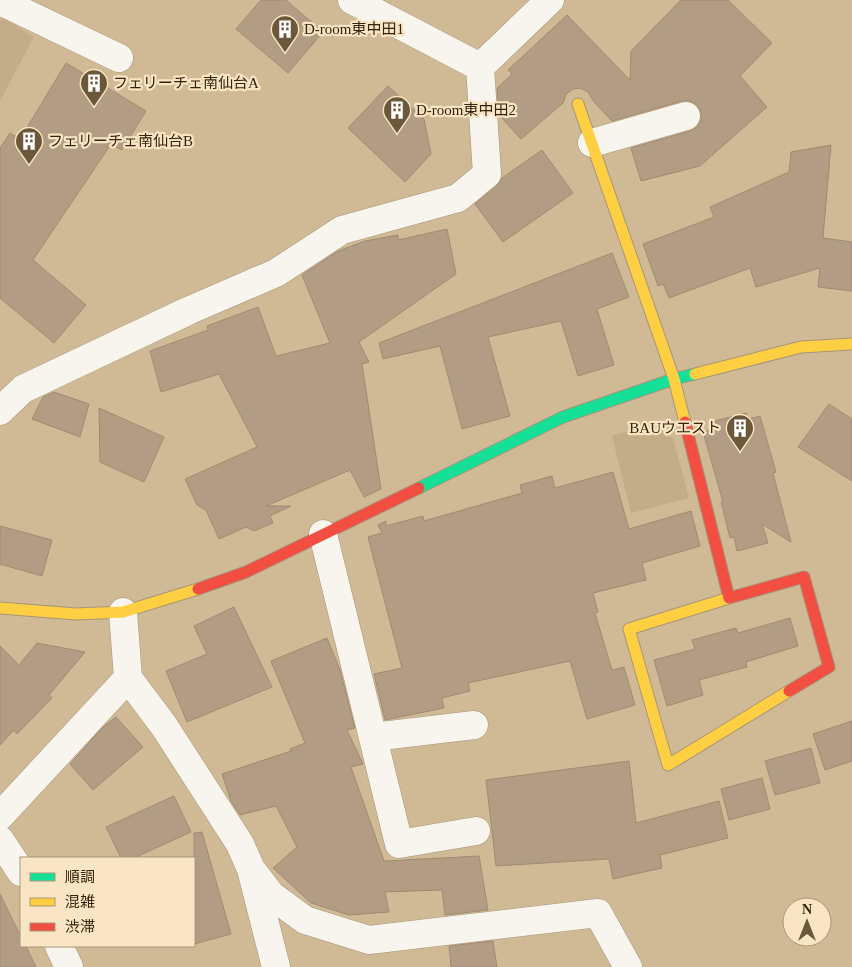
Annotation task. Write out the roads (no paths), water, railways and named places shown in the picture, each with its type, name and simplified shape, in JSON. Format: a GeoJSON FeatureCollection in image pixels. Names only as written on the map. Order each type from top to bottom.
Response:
{"type":"FeatureCollection","features":[{"type":"Feature","properties":{"kind":"street"},"geometry":{"type":"LineString","coordinates":[[352,0],[480,67]]}},
{"type":"Feature","properties":{"kind":"street"},"geometry":{"type":"LineString","coordinates":[[0,411],[23,389],[190,310],[276,273],[342,230],[458,198],[487,174],[480,67],[550,0]]}},
{"type":"Feature","properties":{"kind":"street"},"geometry":{"type":"LineString","coordinates":[[0,1],[119,58]]}},
{"type":"Feature","properties":{"kind":"street"},"geometry":{"type":"LineString","coordinates":[[578,104],[674,379],[729,598]]}},
{"type":"Feature","properties":{"kind":"street"},"geometry":{"type":"LineString","coordinates":[[592,143],[686,116]]}},
{"type":"Feature","properties":{"kind":"street"},"geometry":{"type":"LineString","coordinates":[[0,608],[76,614],[123,612],[173,598],[246,572],[563,417],[674,379],[800,347],[852,344]]}},
{"type":"Feature","properties":{"kind":"street"},"geometry":{"type":"LineString","coordinates":[[323,534],[400,844],[476,831]]}},
{"type":"Feature","properties":{"kind":"street"},"geometry":{"type":"LineString","coordinates":[[804,577],[829,667],[668,765],[629,629],[729,598],[804,577]]}},
{"type":"Feature","properties":{"kind":"street"},"geometry":{"type":"LineString","coordinates":[[123,612],[128,678],[169,734],[240,844],[251,869],[276,967]]}},
{"type":"Feature","properties":{"kind":"street"},"geometry":{"type":"LineString","coordinates":[[0,816],[128,678]]}},
{"type":"Feature","properties":{"kind":"street"},"geometry":{"type":"LineString","coordinates":[[373,737],[474,725]]}},
{"type":"Feature","properties":{"kind":"street"},"geometry":{"type":"LineString","coordinates":[[0,840],[20,870]]}},
{"type":"Feature","properties":{"kind":"street"},"geometry":{"type":"LineString","coordinates":[[251,869],[271,895],[305,920],[369,940],[598,913],[628,967]]}},
{"type":"Feature","properties":{"kind":"street"},"geometry":{"type":"LineString","coordinates":[[59,947],[69,967]]}},
{"type":"Feature","properties":{"kind":"place","name":"D-room東中田1"},"geometry":{"type":"Point","coordinates":[285,53]}},
{"type":"Feature","properties":{"kind":"place","name":"フェリーチェ南仙台A"},"geometry":{"type":"Point","coordinates":[94,107]}},
{"type":"Feature","properties":{"kind":"place","name":"D-room東中田2"},"geometry":{"type":"Point","coordinates":[397,134]}},
{"type":"Feature","properties":{"kind":"place","name":"フェリーチェ南仙台B"},"geometry":{"type":"Point","coordinates":[29,165]}},
{"type":"Feature","properties":{"kind":"place","name":"BAUウエスト"},"geometry":{"type":"Point","coordinates":[740,452]}}]}
